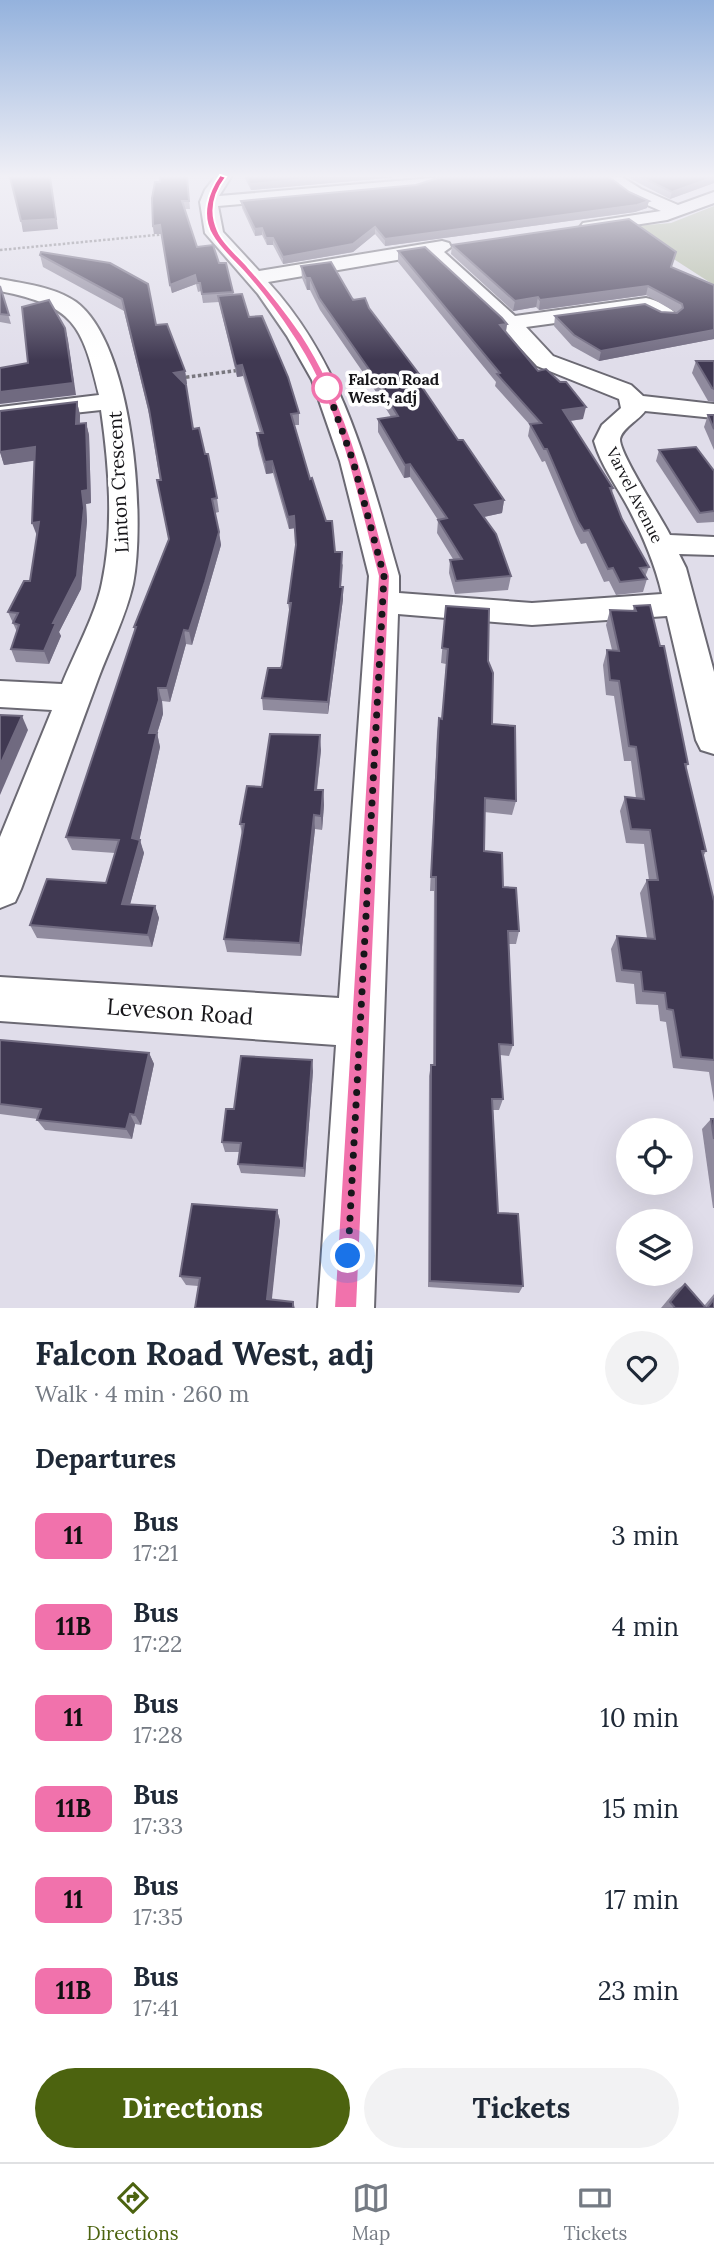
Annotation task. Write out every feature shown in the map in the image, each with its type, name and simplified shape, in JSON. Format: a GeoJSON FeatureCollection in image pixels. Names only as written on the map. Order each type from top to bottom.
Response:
{"type":"FeatureCollection","features":[{"type":"Feature","properties":{"kind":"street"},"geometry":{"type":"LineString","coordinates":[[233,238],[254,278],[298,336],[324,380],[360,487],[384,576],[346,1308]]}},
{"type":"Feature","properties":{"kind":"street"},"geometry":{"type":"LineString","coordinates":[[254,278],[458,245]]}},
{"type":"Feature","properties":{"kind":"street"},"geometry":{"type":"LineString","coordinates":[[430,249],[510,323],[545,361],[622,390],[631,396],[633,402],[714,411]]}},
{"type":"Feature","properties":{"kind":"street","name":"Linton Crescent"},"geometry":{"type":"LineString","coordinates":[[0,285],[40,293],[73,309],[91,328],[114,401],[120,445],[122,561],[117,586],[0,889]]}},
{"type":"Feature","properties":{"kind":"street"},"geometry":{"type":"LineString","coordinates":[[510,323],[643,302],[667,316]]}},
{"type":"Feature","properties":{"kind":"street"},"geometry":{"type":"LineString","coordinates":[[0,414],[114,401]]}},
{"type":"Feature","properties":{"kind":"street","name":"Varvel Avenue"},"geometry":{"type":"LineString","coordinates":[[633,402],[633,410],[611,429],[607,441],[612,457],[671,568],[714,740]]}},
{"type":"Feature","properties":{"kind":"street"},"geometry":{"type":"LineString","coordinates":[[660,544],[714,546]]}},
{"type":"Feature","properties":{"kind":"street"},"geometry":{"type":"LineString","coordinates":[[384,603],[532,614],[680,604]]}},
{"type":"Feature","properties":{"kind":"street"},"geometry":{"type":"LineString","coordinates":[[0,694],[73,698]]}},
{"type":"Feature","properties":{"kind":"street","name":"Leveson Road"},"geometry":{"type":"LineString","coordinates":[[0,999],[360,1023]]}},
{"type":"Feature","properties":{"kind":"path"},"geometry":{"type":"LineString","coordinates":[[0,250],[55,238]]}},
{"type":"Feature","properties":{"kind":"path"},"geometry":{"type":"LineString","coordinates":[[178,378],[246,370]]}},
{"type":"Feature","properties":{"kind":"green space"},"geometry":{"type":"Polygon","coordinates":[[[641,238],[714,238],[714,285],[641,238]]]}},
{"type":"Feature","properties":{"kind":"building"},"geometry":{"type":"Polygon","coordinates":[[[162,238],[194,238],[197,247],[213,245],[219,263],[226,263],[233,292],[202,294],[195,275],[170,285],[162,238]]]}},
{"type":"Feature","properties":{"kind":"building"},"geometry":{"type":"Polygon","coordinates":[[[273,238],[361,238],[353,244],[283,257],[273,238]]]}},
{"type":"Feature","properties":{"kind":"building"},"geometry":{"type":"Polygon","coordinates":[[[499,238],[656,238],[676,252],[671,267],[714,285],[714,330],[601,351],[574,335],[555,316],[645,304],[661,312],[677,313],[683,308],[682,304],[648,286],[515,301],[452,245],[499,238]]]}},
{"type":"Feature","properties":{"kind":"building"},"geometry":{"type":"Polygon","coordinates":[[[425,247],[502,318],[507,324],[500,325],[538,371],[546,369],[560,382],[566,382],[586,407],[563,410],[613,488],[610,488],[622,519],[649,567],[640,568],[647,579],[620,582],[613,568],[608,569],[589,530],[584,531],[578,521],[547,449],[544,449],[530,424],[541,423],[497,374],[500,373],[398,251],[425,247]]]}},
{"type":"Feature","properties":{"kind":"building"},"geometry":{"type":"Polygon","coordinates":[[[41,252],[110,263],[148,284],[156,325],[167,324],[185,371],[174,373],[186,385],[193,429],[199,428],[205,454],[208,454],[217,498],[212,499],[219,532],[205,582],[189,631],[184,630],[167,688],[158,688],[159,700],[149,733],[157,733],[132,838],[140,840],[122,904],[155,906],[148,935],[30,925],[47,879],[106,883],[119,840],[66,837],[134,627],[169,539],[157,480],[161,480],[149,409],[122,299],[40,255],[41,252]]]}},
{"type":"Feature","properties":{"kind":"building"},"geometry":{"type":"Polygon","coordinates":[[[331,262],[353,300],[365,298],[369,308],[419,374],[416,375],[422,387],[458,440],[463,440],[504,500],[475,505],[496,534],[511,576],[456,581],[450,560],[462,559],[438,520],[447,518],[410,464],[405,465],[378,419],[398,416],[319,298],[310,278],[306,278],[301,266],[331,262]]]}},
{"type":"Feature","properties":{"kind":"building"},"geometry":{"type":"Polygon","coordinates":[[[0,286],[9,315],[0,314],[0,286]]]}},
{"type":"Feature","properties":{"kind":"building"},"geometry":{"type":"Polygon","coordinates":[[[242,294],[249,317],[262,316],[288,377],[299,413],[291,414],[310,479],[312,478],[326,521],[332,521],[335,552],[342,552],[340,587],[343,587],[328,702],[262,698],[268,668],[281,668],[282,665],[296,545],[294,516],[288,517],[272,461],[265,462],[257,433],[263,433],[242,365],[236,366],[218,296],[242,294]]]}},
{"type":"Feature","properties":{"kind":"building"},"geometry":{"type":"Polygon","coordinates":[[[49,300],[65,328],[73,383],[0,392],[0,368],[28,363],[22,307],[49,300]]]}},
{"type":"Feature","properties":{"kind":"building"},"geometry":{"type":"Polygon","coordinates":[[[696,361],[714,361],[714,389],[712,388],[696,361]]]}},
{"type":"Feature","properties":{"kind":"building"},"geometry":{"type":"Polygon","coordinates":[[[77,402],[76,424],[86,423],[88,490],[82,491],[84,508],[77,576],[53,623],[56,623],[44,651],[11,649],[19,625],[13,623],[18,613],[8,612],[24,581],[30,581],[39,522],[32,523],[35,447],[0,452],[0,411],[77,402]]]}},
{"type":"Feature","properties":{"kind":"building"},"geometry":{"type":"Polygon","coordinates":[[[708,415],[714,415],[714,429],[708,415]]]}},
{"type":"Feature","properties":{"kind":"building"},"geometry":{"type":"Polygon","coordinates":[[[696,447],[714,471],[714,511],[700,513],[659,450],[696,447]]]}},
{"type":"Feature","properties":{"kind":"building"},"geometry":{"type":"Polygon","coordinates":[[[650,605],[660,646],[664,646],[688,764],[685,764],[706,851],[702,851],[714,901],[714,1060],[681,1057],[673,1010],[667,1009],[665,993],[643,991],[641,972],[622,970],[617,936],[655,939],[647,880],[658,880],[650,830],[631,829],[625,797],[644,799],[636,747],[629,746],[619,681],[610,680],[607,650],[619,651],[610,610],[636,611],[634,606],[650,605]]]}},
{"type":"Feature","properties":{"kind":"building"},"geometry":{"type":"Polygon","coordinates":[[[446,606],[489,609],[488,661],[493,673],[492,724],[515,726],[516,801],[485,798],[484,851],[502,853],[503,887],[516,888],[519,931],[508,931],[513,1045],[499,1044],[503,1099],[492,1099],[498,1213],[518,1214],[523,1286],[430,1281],[431,1065],[435,1065],[436,877],[431,877],[439,718],[442,719],[448,649],[442,648],[446,606]]]}},
{"type":"Feature","properties":{"kind":"building"},"geometry":{"type":"Polygon","coordinates":[[[0,715],[22,716],[0,765],[0,715]]]}},
{"type":"Feature","properties":{"kind":"building"},"geometry":{"type":"Polygon","coordinates":[[[270,734],[320,735],[315,790],[323,790],[321,816],[314,815],[300,943],[224,939],[244,824],[240,824],[247,786],[262,787],[270,734]]]}},
{"type":"Feature","properties":{"kind":"building"},"geometry":{"type":"Polygon","coordinates":[[[0,1040],[149,1053],[135,1115],[130,1114],[126,1129],[37,1120],[41,1109],[0,1104],[0,1040]]]}},
{"type":"Feature","properties":{"kind":"building"},"geometry":{"type":"Polygon","coordinates":[[[241,1056],[312,1060],[304,1168],[238,1164],[241,1143],[222,1142],[226,1109],[234,1109],[241,1056]]]}},
{"type":"Feature","properties":{"kind":"building"},"geometry":{"type":"Polygon","coordinates":[[[192,1204],[277,1210],[267,1299],[293,1302],[293,1308],[195,1308],[200,1278],[180,1276],[192,1204]]]}},
{"type":"Feature","properties":{"kind":"building"},"geometry":{"type":"Polygon","coordinates":[[[683,1286],[687,1286],[706,1308],[675,1308],[670,1302],[683,1286]]]}},
{"type":"Feature","properties":{"kind":"building"},"geometry":{"type":"Polygon","coordinates":[[[714,1299],[714,1308],[707,1308],[714,1299]]]}},
{"type":"Feature","properties":{"kind":"bus line","name":"11"},"geometry":{"type":"LineString","coordinates":[[218,238],[265,290],[298,336],[324,380],[353,461],[384,576],[346,1308]]}},
{"type":"Feature","properties":{"kind":"place","name":"Falcon Road West, adj"},"geometry":{"type":"Point","coordinates":[327,388]}},
{"type":"Feature","properties":{"kind":"route"},"geometry":{"type":"LineString","coordinates":[[327,388],[324,380],[353,461],[384,576],[348,1256]]}}]}
